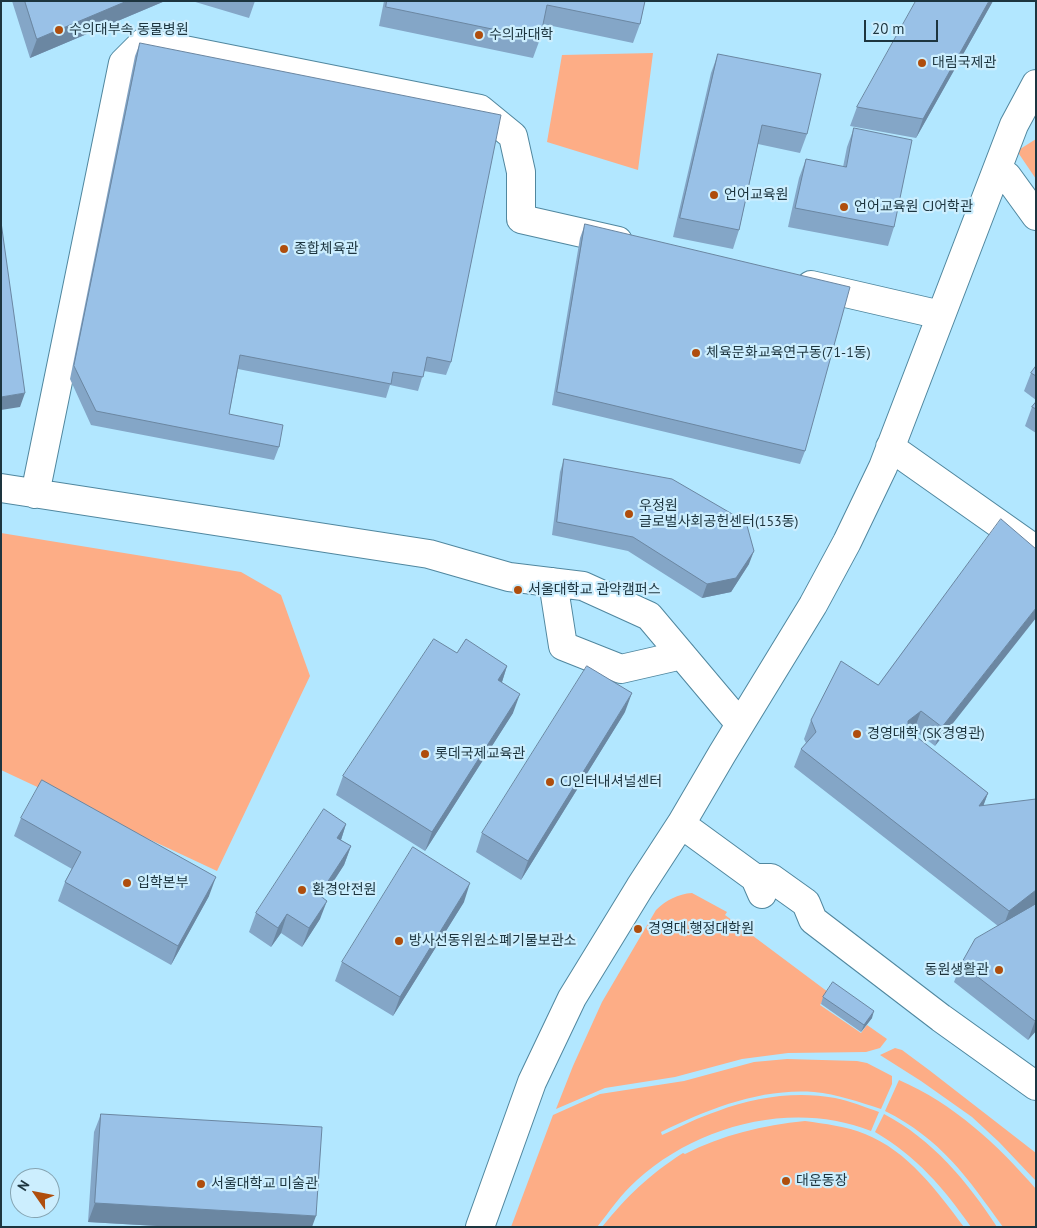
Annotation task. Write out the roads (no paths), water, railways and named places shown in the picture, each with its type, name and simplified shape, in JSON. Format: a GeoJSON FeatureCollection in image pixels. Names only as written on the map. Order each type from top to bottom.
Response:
{"type":"FeatureCollection","features":[{"type":"Feature","properties":{"kind":"street"},"geometry":{"type":"LineString","coordinates":[[35,494],[123,63],[144,42],[480,109],[513,136],[522,172],[521,219],[645,248]]}},
{"type":"Feature","properties":{"kind":"street"},"geometry":{"type":"LineString","coordinates":[[480,1227],[532,1082],[572,998],[681,824],[813,605],[847,542],[890,447],[1014,125],[1036,84]]}},
{"type":"Feature","properties":{"kind":"street"},"geometry":{"type":"LineString","coordinates":[[1007,176],[1036,216]]}},
{"type":"Feature","properties":{"kind":"street"},"geometry":{"type":"LineString","coordinates":[[788,280],[941,315]]}},
{"type":"Feature","properties":{"kind":"street"},"geometry":{"type":"LineString","coordinates":[[890,447],[1036,550]]}},
{"type":"Feature","properties":{"kind":"street"},"geometry":{"type":"LineString","coordinates":[[1,488],[429,554],[509,577],[583,586],[650,616],[740,724]]}},
{"type":"Feature","properties":{"kind":"street"},"geometry":{"type":"LineString","coordinates":[[553,582],[563,646],[621,669],[682,654]]}},
{"type":"Feature","properties":{"kind":"street"},"geometry":{"type":"LineString","coordinates":[[681,824],[755,878],[761,892],[796,919],[813,920],[941,1018],[1033,1079]]}},
{"type":"Feature","properties":{"kind":"place","name":"수의대부속 동물병원"},"geometry":{"type":"Point","coordinates":[59,30]}},
{"type":"Feature","properties":{"kind":"place","name":"수의과대학"},"geometry":{"type":"Point","coordinates":[479,35]}},
{"type":"Feature","properties":{"kind":"place","name":"대림국제관"},"geometry":{"type":"Point","coordinates":[922,63]}},
{"type":"Feature","properties":{"kind":"place","name":"언어교육원"},"geometry":{"type":"Point","coordinates":[714,195]}},
{"type":"Feature","properties":{"kind":"place","name":"언어교육원 CJ어학관"},"geometry":{"type":"Point","coordinates":[844,207]}},
{"type":"Feature","properties":{"kind":"place","name":"종합체육관"},"geometry":{"type":"Point","coordinates":[284,249]}},
{"type":"Feature","properties":{"kind":"place","name":"체육문화교육연구동(71-1동)"},"geometry":{"type":"Point","coordinates":[696,353]}},
{"type":"Feature","properties":{"kind":"place","name":"우정원 글로벌사회공헌센터(153동)"},"geometry":{"type":"Point","coordinates":[629,514]}},
{"type":"Feature","properties":{"kind":"place","name":"서울대학교 관악캠퍼스"},"geometry":{"type":"Point","coordinates":[518,590]}},
{"type":"Feature","properties":{"kind":"place","name":"경영대학 (SK경영관)"},"geometry":{"type":"Point","coordinates":[857,734]}},
{"type":"Feature","properties":{"kind":"place","name":"롯데국제교육관"},"geometry":{"type":"Point","coordinates":[425,754]}},
{"type":"Feature","properties":{"kind":"place","name":"CJ인터내셔널센터"},"geometry":{"type":"Point","coordinates":[550,782]}},
{"type":"Feature","properties":{"kind":"place","name":"입학본부"},"geometry":{"type":"Point","coordinates":[127,883]}},
{"type":"Feature","properties":{"kind":"place","name":"환경안전원"},"geometry":{"type":"Point","coordinates":[302,890]}},
{"type":"Feature","properties":{"kind":"place","name":"경영대.행정대학원"},"geometry":{"type":"Point","coordinates":[638,929]}},
{"type":"Feature","properties":{"kind":"place","name":"방사선동위원소폐기물보관소"},"geometry":{"type":"Point","coordinates":[399,941]}},
{"type":"Feature","properties":{"kind":"place","name":"동원생활관"},"geometry":{"type":"Point","coordinates":[999,970]}},
{"type":"Feature","properties":{"kind":"place","name":"대운동장"},"geometry":{"type":"Point","coordinates":[786,1181]}},
{"type":"Feature","properties":{"kind":"place","name":"서울대학교 미술관"},"geometry":{"type":"Point","coordinates":[201,1184]}}]}
